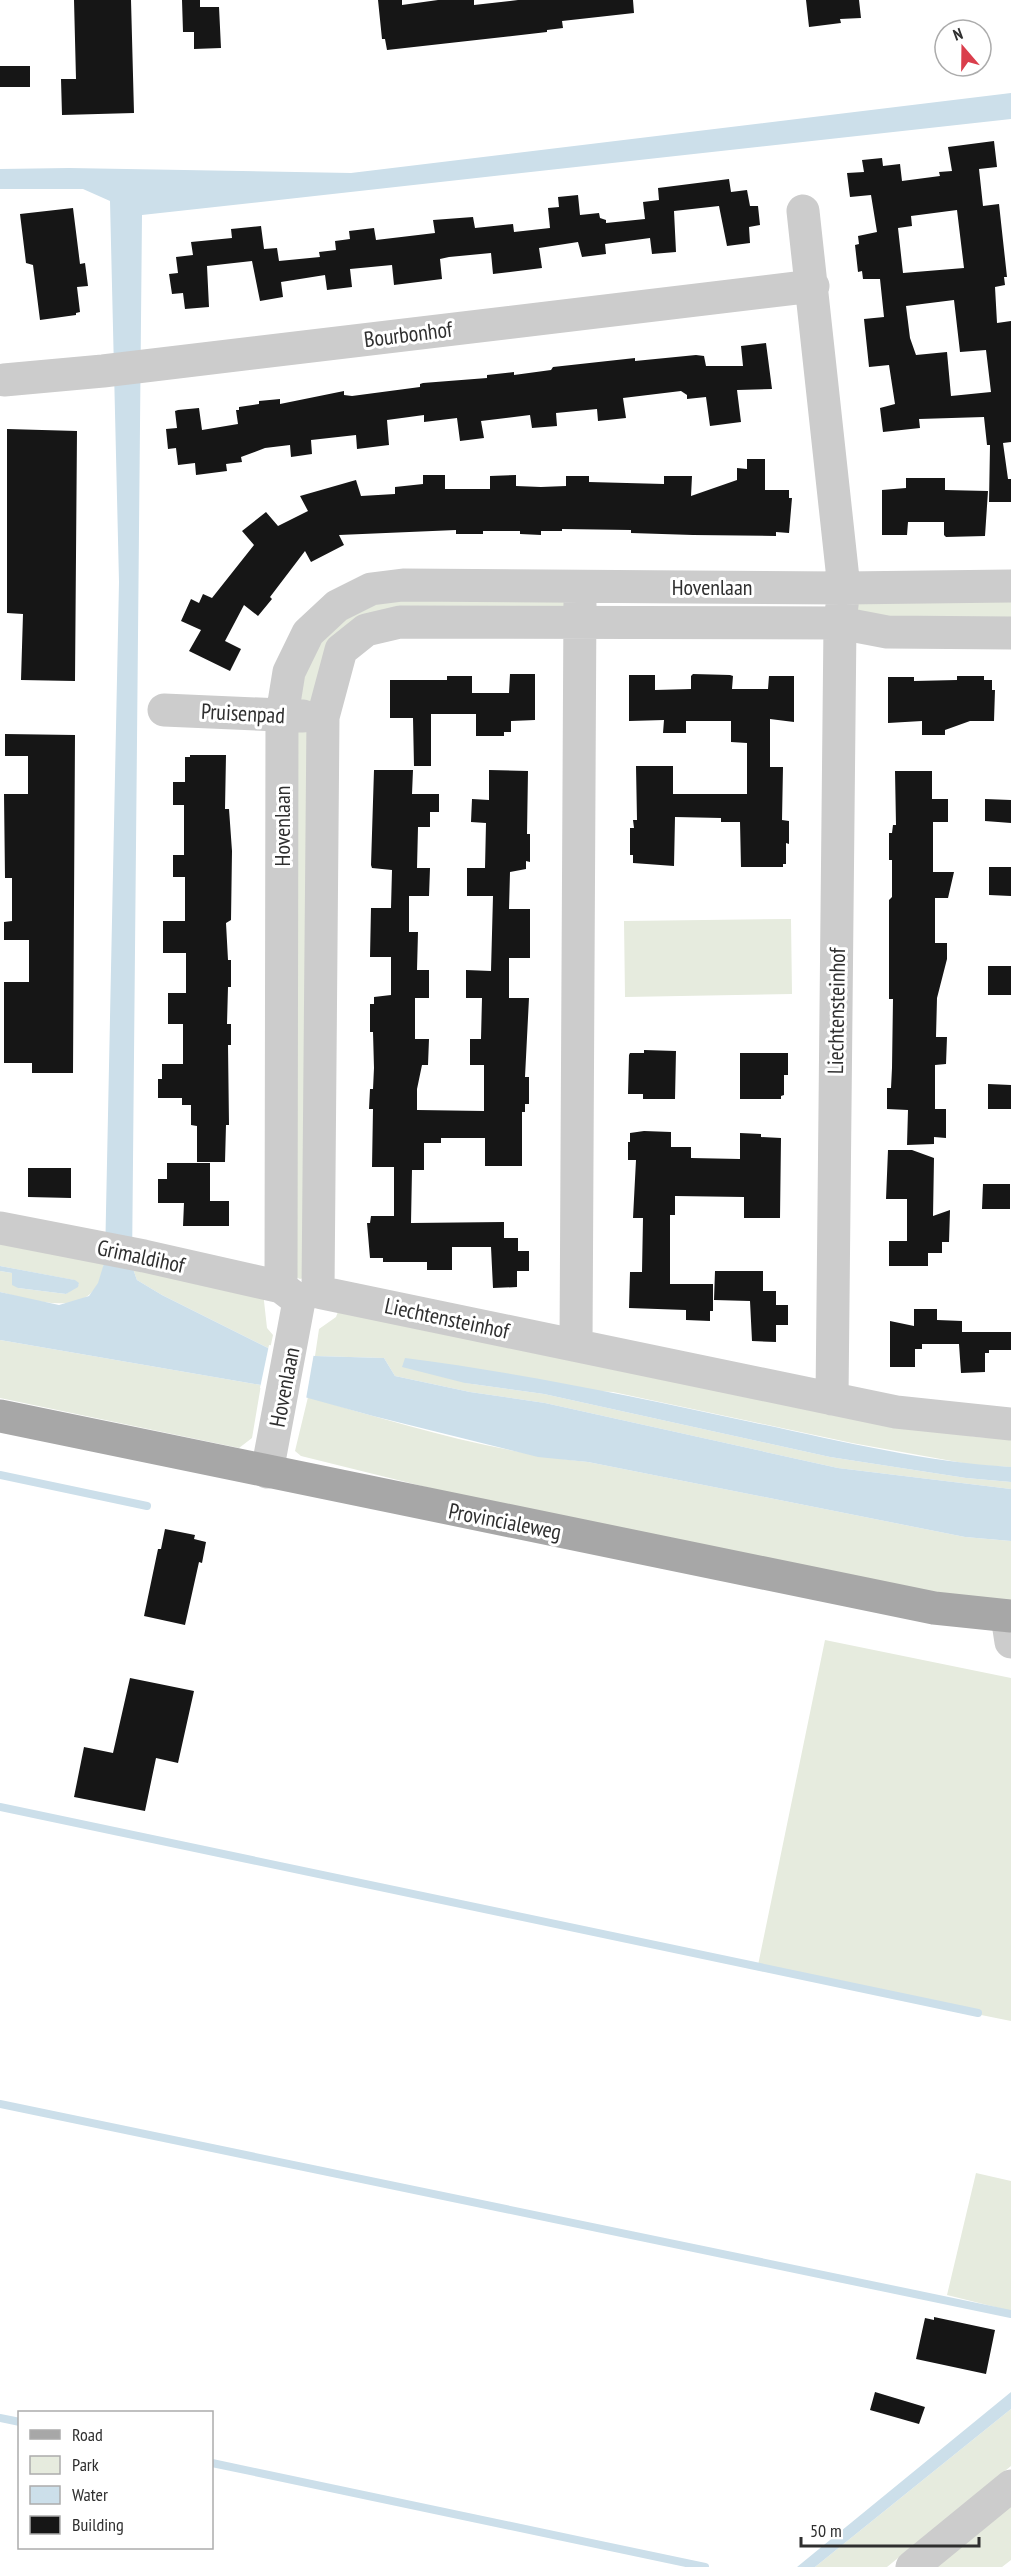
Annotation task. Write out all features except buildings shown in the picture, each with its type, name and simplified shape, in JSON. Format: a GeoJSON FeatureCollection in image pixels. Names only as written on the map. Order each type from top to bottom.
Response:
{"type":"FeatureCollection","features":[{"type":"Feature","properties":{"kind":"main road","name":"Provincialeweg"},"geometry":{"type":"LineString","coordinates":[[0,1416],[1010,1624]]}},
{"type":"Feature","properties":{"kind":"street"},"geometry":{"type":"LineString","coordinates":[[802,211],[813,286],[832,496],[844,588],[840,623]]}},
{"type":"Feature","properties":{"kind":"street","name":"Bourbonhof"},"geometry":{"type":"LineString","coordinates":[[1,372],[103,371],[813,286]]}},
{"type":"Feature","properties":{"kind":"street","name":"Hovenlaan"},"geometry":{"type":"LineString","coordinates":[[299,1293],[282,716],[289,672],[308,633],[337,606],[371,589],[403,585],[844,588],[1011,586]]}},
{"type":"Feature","properties":{"kind":"street"},"geometry":{"type":"LineString","coordinates":[[576,1345],[580,586]]}},
{"type":"Feature","properties":{"kind":"street","name":"Hovenlaan"},"geometry":{"type":"LineString","coordinates":[[267,1472],[293,1344],[299,1293],[323,717],[341,650],[366,630],[400,622],[840,623],[887,632],[1011,633]]}},
{"type":"Feature","properties":{"kind":"street","name":"Liechtensteinhof"},"geometry":{"type":"LineString","coordinates":[[832,1399],[840,623]]}},
{"type":"Feature","properties":{"kind":"street","name":"Pruisenpad"},"geometry":{"type":"LineString","coordinates":[[164,710],[323,717]]}},
{"type":"Feature","properties":{"kind":"street","name":"Grimaldihof"},"geometry":{"type":"LineString","coordinates":[[0,1228],[144,1256],[299,1293]]}},
{"type":"Feature","properties":{"kind":"street","name":"Liechtensteinhof"},"geometry":{"type":"LineString","coordinates":[[299,1293],[576,1345],[896,1412],[1011,1424]]}},
{"type":"Feature","properties":{"kind":"street"},"geometry":{"type":"LineString","coordinates":[[912,2567],[1011,2486]]}},
{"type":"Feature","properties":{"kind":"green space"},"geometry":{"type":"Polygon","coordinates":[[[561,591],[568,614],[393,616],[313,704],[297,705],[308,647],[377,595],[561,591]]]}},
{"type":"Feature","properties":{"kind":"green space"},"geometry":{"type":"Polygon","coordinates":[[[1011,595],[1011,619],[861,617],[852,600],[1011,595]]]}},
{"type":"Feature","properties":{"kind":"green space"},"geometry":{"type":"Polygon","coordinates":[[[303,728],[316,733],[312,1276],[300,1279],[289,1274],[290,737],[303,728]]]}},
{"type":"Feature","properties":{"kind":"green space"},"geometry":{"type":"Polygon","coordinates":[[[791,919],[792,994],[625,997],[624,921],[791,919]]]}},
{"type":"Feature","properties":{"kind":"green space"},"geometry":{"type":"Polygon","coordinates":[[[0,1236],[105,1260],[99,1282],[91,1293],[80,1300],[68,1303],[40,1301],[0,1292],[0,1271],[12,1273],[18,1288],[66,1294],[79,1284],[74,1280],[0,1266],[0,1236]]]}},
{"type":"Feature","properties":{"kind":"green space"},"geometry":{"type":"Polygon","coordinates":[[[132,1266],[263,1292],[267,1328],[273,1335],[270,1349],[162,1295],[137,1280],[132,1266]]]}},
{"type":"Feature","properties":{"kind":"green space"},"geometry":{"type":"Polygon","coordinates":[[[339,1309],[793,1405],[976,1437],[1011,1439],[1011,1467],[974,1465],[852,1443],[613,1392],[465,1383],[544,1394],[830,1457],[966,1478],[1011,1482],[1011,1489],[838,1468],[545,1403],[470,1392],[395,1376],[384,1358],[315,1356],[319,1329],[336,1317],[339,1309]]]}},
{"type":"Feature","properties":{"kind":"green space"},"geometry":{"type":"Polygon","coordinates":[[[0,1340],[261,1385],[252,1438],[239,1448],[0,1398],[0,1340]]]}},
{"type":"Feature","properties":{"kind":"green space"},"geometry":{"type":"Polygon","coordinates":[[[308,1397],[412,1427],[482,1444],[588,1462],[965,1537],[1011,1541],[1011,1602],[917,1590],[442,1491],[301,1456],[295,1451],[308,1397]]]}},
{"type":"Feature","properties":{"kind":"green space"},"geometry":{"type":"Polygon","coordinates":[[[825,1640],[1011,1678],[1011,2021],[757,1970],[825,1640]]]}},
{"type":"Feature","properties":{"kind":"green space"},"geometry":{"type":"Polygon","coordinates":[[[976,2173],[1011,2181],[1011,2311],[947,2295],[976,2173]]]}},
{"type":"Feature","properties":{"kind":"green space"},"geometry":{"type":"Polygon","coordinates":[[[1011,2409],[1011,2466],[887,2567],[815,2567],[1011,2409]]]}},
{"type":"Feature","properties":{"kind":"green space"},"geometry":{"type":"Polygon","coordinates":[[[1011,2495],[1011,2560],[1002,2567],[923,2567],[1011,2495]]]}},
{"type":"Feature","properties":{"kind":"water"},"geometry":{"type":"Polygon","coordinates":[[[1011,93],[1011,119],[142,215],[132,1266],[137,1280],[162,1295],[270,1349],[315,1356],[384,1358],[395,1376],[470,1392],[545,1403],[838,1468],[1011,1489],[1011,1541],[965,1537],[588,1462],[538,1457],[373,1416],[261,1385],[0,1340],[0,1292],[59,1305],[89,1296],[98,1283],[105,1260],[119,582],[110,201],[83,189],[0,189],[0,169],[351,173],[1011,93]]]}},
{"type":"Feature","properties":{"kind":"water"},"geometry":{"type":"Polygon","coordinates":[[[0,1266],[75,1280],[79,1283],[78,1287],[66,1294],[18,1288],[12,1285],[12,1273],[0,1271],[0,1266]]]}},
{"type":"Feature","properties":{"kind":"water"},"geometry":{"type":"Polygon","coordinates":[[[405,1358],[579,1386],[912,1455],[1011,1467],[1011,1482],[966,1478],[830,1457],[544,1394],[465,1383],[402,1367],[405,1358]]]}},
{"type":"Feature","properties":{"kind":"water"},"geometry":{"type":"Polygon","coordinates":[[[1011,2392],[1011,2409],[815,2567],[797,2567],[1011,2392]]]}},
{"type":"Feature","properties":{"kind":"pier"},"geometry":{"type":"Polygon","coordinates":[[[269,1345],[314,1353],[306,1399],[260,1388],[269,1345]]]}},
{"type":"Feature","properties":{"kind":"waterway"},"geometry":{"type":"LineString","coordinates":[[0,1475],[147,1506]]}},
{"type":"Feature","properties":{"kind":"waterway"},"geometry":{"type":"LineString","coordinates":[[0,1807],[978,2013]]}},
{"type":"Feature","properties":{"kind":"waterway"},"geometry":{"type":"LineString","coordinates":[[0,2104],[1011,2314]]}},
{"type":"Feature","properties":{"kind":"waterway"},"geometry":{"type":"LineString","coordinates":[[0,2418],[18,2422]]}},
{"type":"Feature","properties":{"kind":"waterway"},"geometry":{"type":"LineString","coordinates":[[213,2463],[705,2567]]}}]}
